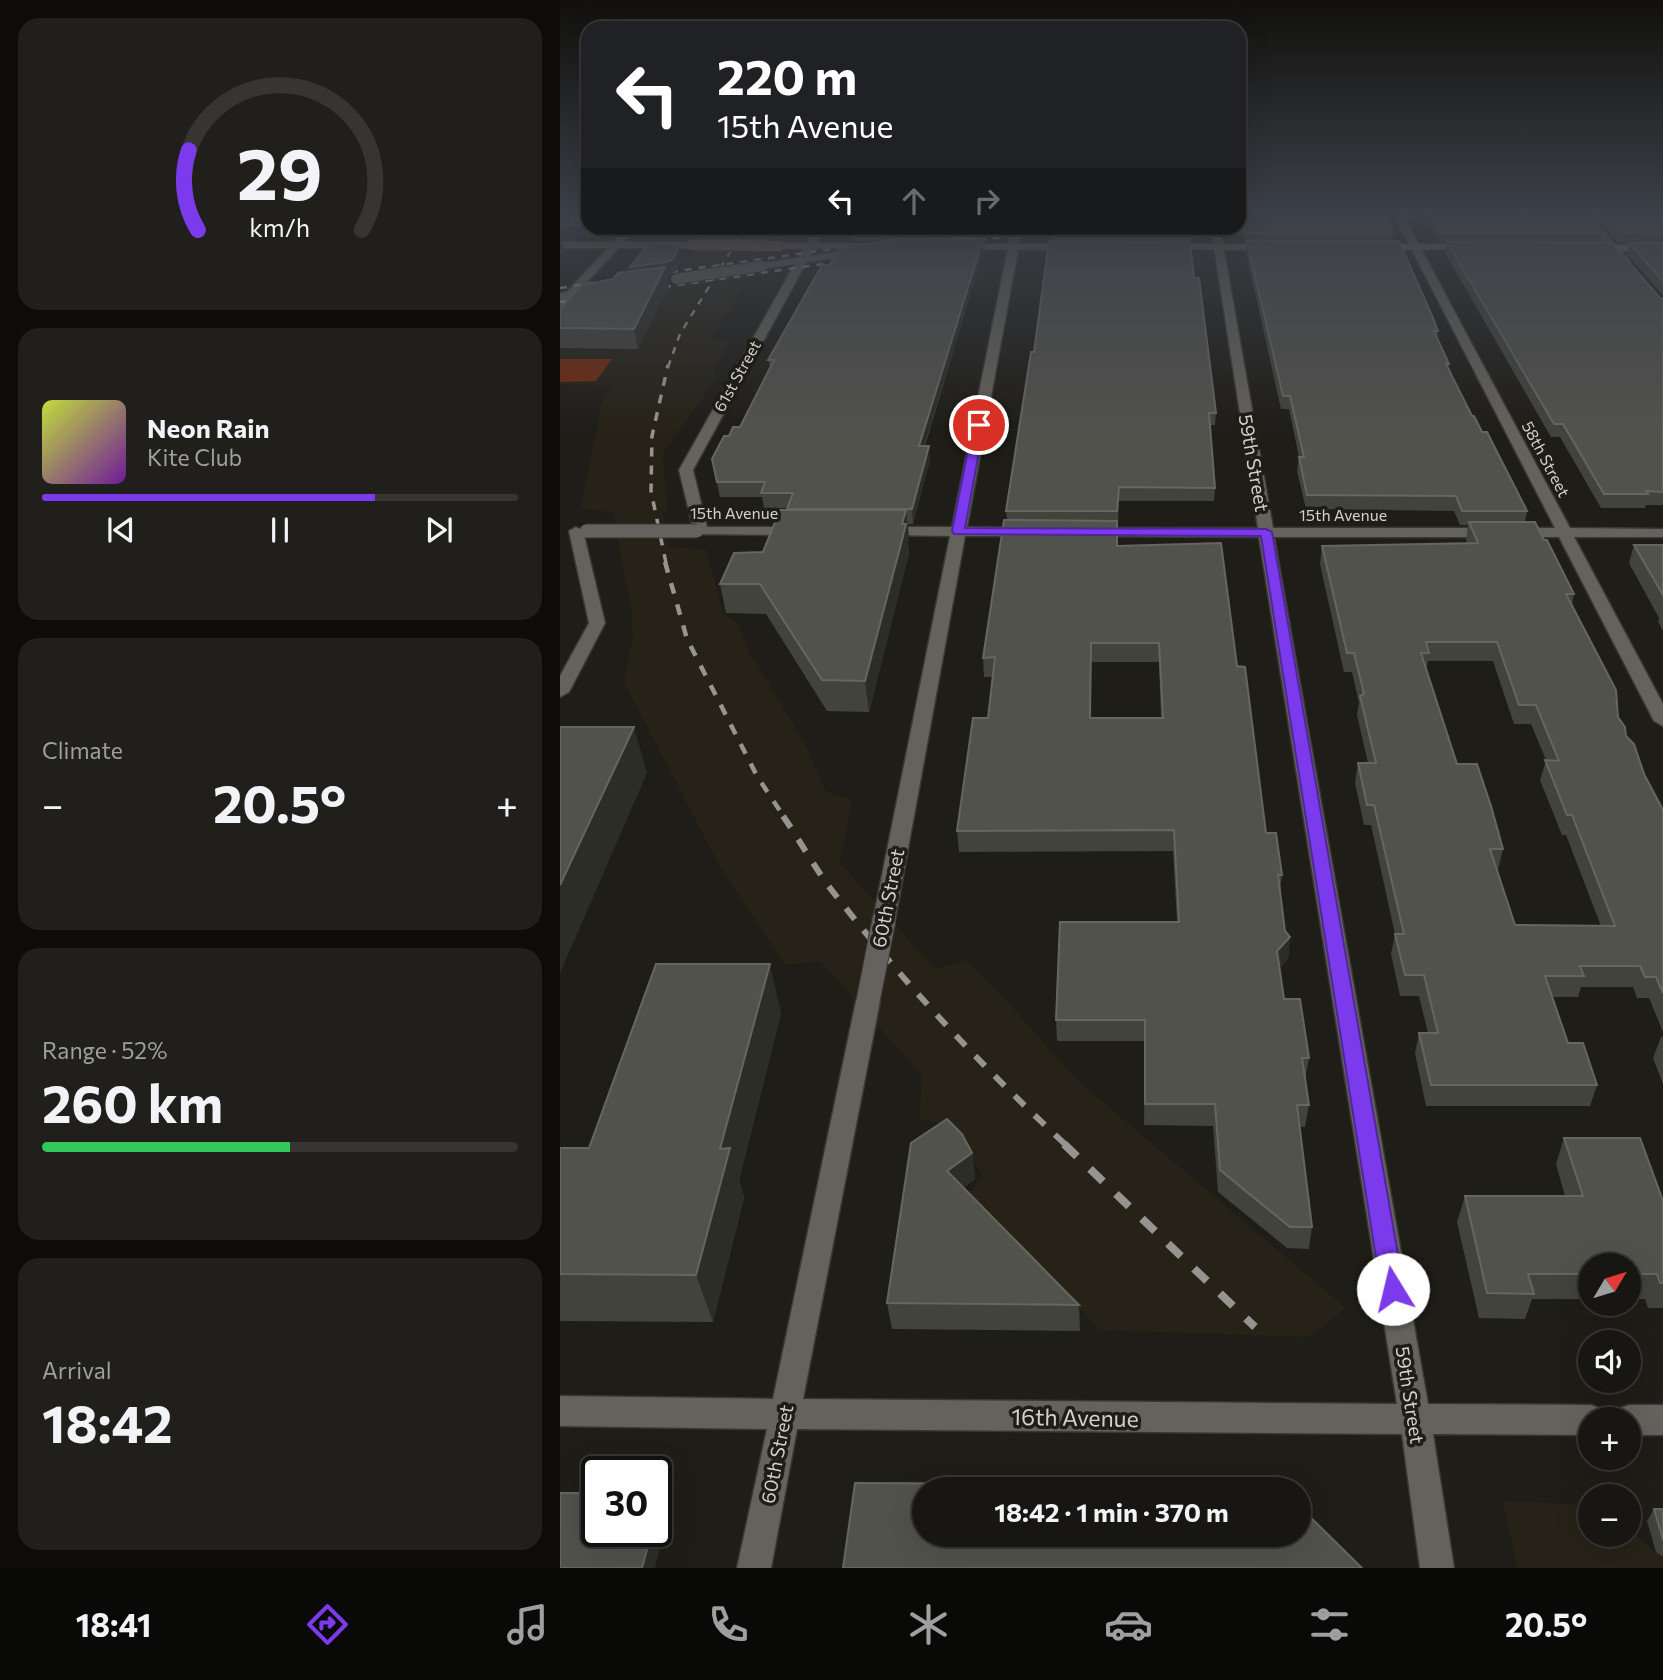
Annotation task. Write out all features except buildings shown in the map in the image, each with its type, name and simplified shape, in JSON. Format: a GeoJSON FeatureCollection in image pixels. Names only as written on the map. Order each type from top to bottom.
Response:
{"type":"FeatureCollection","features":[{"type":"Feature","properties":{"kind":"street","name":"61st Street"},"geometry":{"type":"LineString","coordinates":[[699,531],[686,470],[787,286]]}},
{"type":"Feature","properties":{"kind":"street","name":"60th Street"},"geometry":{"type":"LineString","coordinates":[[754,1568],[868,1002],[1005,286]]}},
{"type":"Feature","properties":{"kind":"street","name":"59th Street"},"geometry":{"type":"LineString","coordinates":[[1224,286],[1415,1419],[1437,1568]]}},
{"type":"Feature","properties":{"kind":"street","name":"58th Street"},"geometry":{"type":"LineString","coordinates":[[1435,286],[1663,721]]}},
{"type":"Feature","properties":{"kind":"street"},"geometry":{"type":"LineString","coordinates":[[560,305],[565,295],[607,289]]}},
{"type":"Feature","properties":{"kind":"street","name":"15th Avenue"},"geometry":{"type":"LineString","coordinates":[[574,531],[806,531]]}},
{"type":"Feature","properties":{"kind":"street"},"geometry":{"type":"LineString","coordinates":[[560,692],[597,623],[574,531]]}},
{"type":"Feature","properties":{"kind":"street"},"geometry":{"type":"LineString","coordinates":[[872,531],[1050,532]]}},
{"type":"Feature","properties":{"kind":"street","name":"15th Avenue"},"geometry":{"type":"LineString","coordinates":[[1078,532],[1663,533]]}},
{"type":"Feature","properties":{"kind":"street","name":"16th Avenue"},"geometry":{"type":"LineString","coordinates":[[560,1411],[1578,1420]]}},
{"type":"Feature","properties":{"kind":"street"},"geometry":{"type":"LineString","coordinates":[[1641,1420],[1663,1420]]}},
{"type":"Feature","properties":{"kind":"shaded area"},"geometry":{"type":"Polygon","coordinates":[[[670,286],[744,286],[709,340],[730,341],[713,374],[717,378],[663,453],[667,510],[663,512],[669,547],[706,549],[723,613],[739,625],[747,648],[804,742],[826,791],[852,800],[840,863],[935,969],[965,960],[1013,1008],[1078,1081],[1346,1308],[1310,1337],[1101,1330],[968,1196],[982,1174],[943,1124],[920,1119],[921,1074],[820,961],[785,965],[721,869],[624,682],[633,634],[631,608],[613,512],[581,508],[603,399],[611,385],[560,384],[560,335],[595,301],[666,291],[670,286]]]}},
{"type":"Feature","properties":{"kind":"shaded area"},"geometry":{"type":"Polygon","coordinates":[[[560,359],[612,359],[596,381],[560,382],[560,359]]]}},
{"type":"Feature","properties":{"kind":"shaded area"},"geometry":{"type":"Polygon","coordinates":[[[1503,1501],[1578,1504],[1578,1547],[1641,1547],[1641,1539],[1663,1558],[1663,1568],[1517,1568],[1503,1501]]]}},
{"type":"Feature","properties":{"kind":"railway"},"geometry":{"type":"LineString","coordinates":[[560,288],[572,286]]}},
{"type":"Feature","properties":{"kind":"railway"},"geometry":{"type":"LineString","coordinates":[[650,289],[670,286]]}},
{"type":"Feature","properties":{"kind":"railway"},"geometry":{"type":"LineString","coordinates":[[668,367],[680,334],[709,286]]}},
{"type":"Feature","properties":{"kind":"railway"},"geometry":{"type":"LineString","coordinates":[[560,302],[588,298]]}},
{"type":"Feature","properties":{"kind":"railway"},"geometry":{"type":"LineString","coordinates":[[666,563],[651,491],[652,436],[668,365]]}},
{"type":"Feature","properties":{"kind":"railway"},"geometry":{"type":"LineString","coordinates":[[665,562],[687,639],[757,776],[784,817]]}},
{"type":"Feature","properties":{"kind":"railway"},"geometry":{"type":"LineString","coordinates":[[783,816],[830,888],[913,989],[1003,1084],[1066,1145]]}},
{"type":"Feature","properties":{"kind":"railway"},"geometry":{"type":"LineString","coordinates":[[1064,1144],[1255,1327]]}},
{"type":"Feature","properties":{"kind":"route"},"geometry":{"type":"LineString","coordinates":[[979,425],[958,531],[1266,532],[1393,1289]]}}]}
